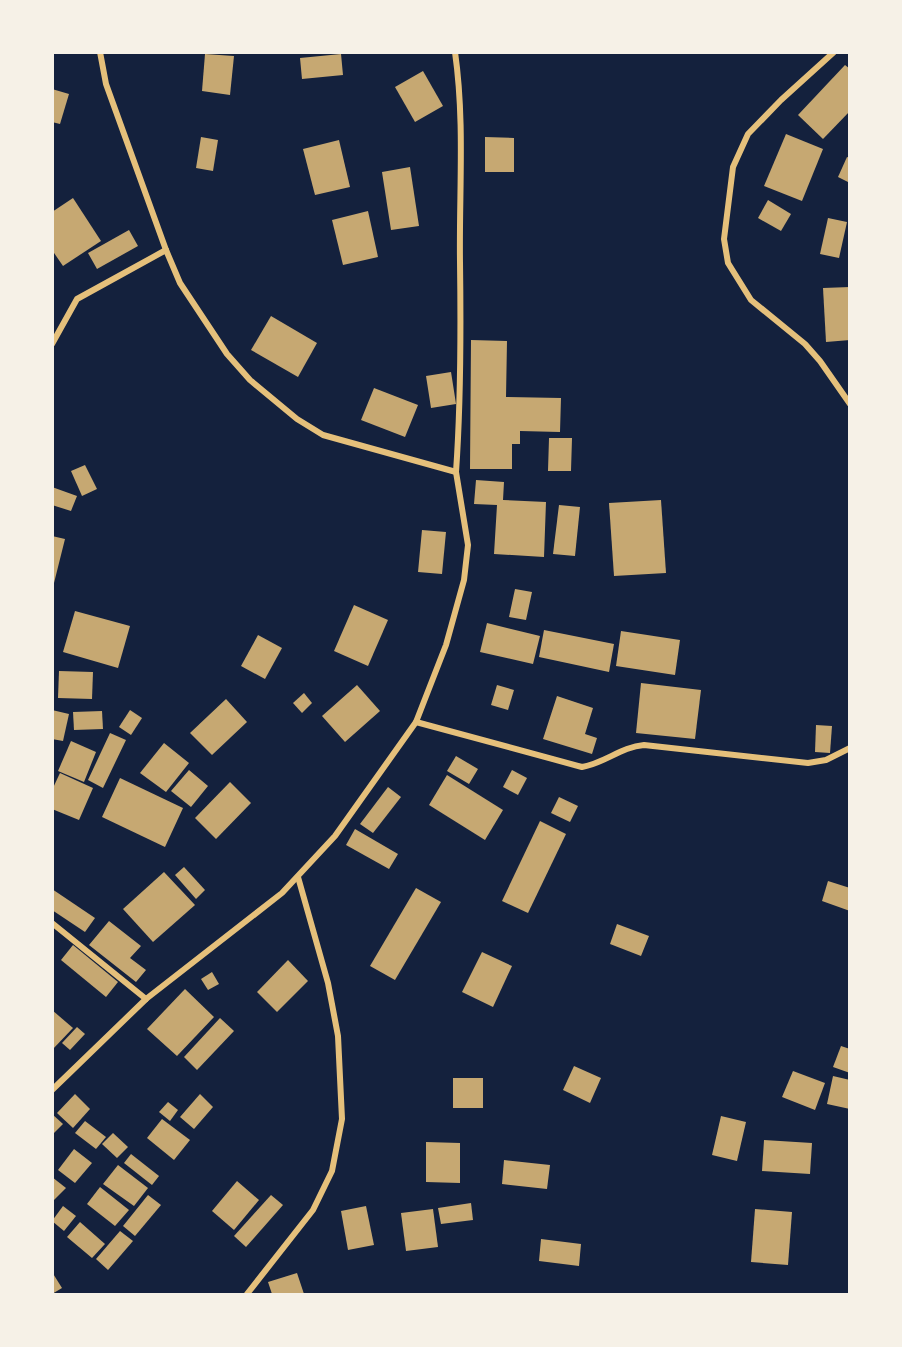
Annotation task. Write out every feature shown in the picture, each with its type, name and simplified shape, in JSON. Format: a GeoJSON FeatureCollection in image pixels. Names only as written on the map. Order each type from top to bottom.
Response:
{"type":"FeatureCollection","features":[{"type":"Feature","properties":{"kind":"street"},"geometry":{"type":"LineString","coordinates":[[52,1090],[146,999],[282,893],[335,836],[416,722],[446,645],[464,580],[468,545],[456,472],[462,316],[461,144],[454,52]]}},
{"type":"Feature","properties":{"kind":"street"},"geometry":{"type":"LineString","coordinates":[[834,52],[781,100],[748,134],[730,178],[724,238],[728,263],[751,300],[805,344],[820,361],[849,404]]}},
{"type":"Feature","properties":{"kind":"street"},"geometry":{"type":"LineString","coordinates":[[100,55],[106,84],[166,250],[180,283],[226,354],[250,380],[297,419],[323,435],[456,472]]}},
{"type":"Feature","properties":{"kind":"street"},"geometry":{"type":"LineString","coordinates":[[52,344],[77,299],[166,250]]}},
{"type":"Feature","properties":{"kind":"street"},"geometry":{"type":"LineString","coordinates":[[416,722],[582,767],[596,765],[628,746],[644,745],[808,763],[826,760],[849,748]]}},
{"type":"Feature","properties":{"kind":"street"},"geometry":{"type":"LineString","coordinates":[[247,1294],[313,1210],[332,1171],[342,1119],[338,1036],[328,983],[298,877]]}},
{"type":"Feature","properties":{"kind":"street"},"geometry":{"type":"LineString","coordinates":[[52,923],[146,999]]}},
{"type":"Feature","properties":{"kind":"building"},"geometry":{"type":"Polygon","coordinates":[[[205,54],[234,56],[230,95],[202,91],[205,54]]]}},
{"type":"Feature","properties":{"kind":"building"},"geometry":{"type":"Polygon","coordinates":[[[341,54],[343,75],[302,79],[300,58],[341,54]]]}},
{"type":"Feature","properties":{"kind":"building"},"geometry":{"type":"Polygon","coordinates":[[[845,65],[850,69],[850,111],[823,139],[798,115],[845,65]]]}},
{"type":"Feature","properties":{"kind":"building"},"geometry":{"type":"Polygon","coordinates":[[[423,71],[443,106],[415,122],[395,87],[423,71]]]}},
{"type":"Feature","properties":{"kind":"building"},"geometry":{"type":"Polygon","coordinates":[[[52,89],[69,94],[60,124],[52,122],[52,89]]]}},
{"type":"Feature","properties":{"kind":"building"},"geometry":{"type":"Polygon","coordinates":[[[786,134],[823,149],[802,201],[764,186],[786,134]]]}},
{"type":"Feature","properties":{"kind":"building"},"geometry":{"type":"Polygon","coordinates":[[[201,137],[218,140],[213,171],[196,168],[201,137]]]}},
{"type":"Feature","properties":{"kind":"building"},"geometry":{"type":"Polygon","coordinates":[[[485,137],[514,138],[514,172],[485,172],[485,137]]]}},
{"type":"Feature","properties":{"kind":"building"},"geometry":{"type":"Polygon","coordinates":[[[339,140],[350,187],[315,195],[303,149],[339,140]]]}},
{"type":"Feature","properties":{"kind":"building"},"geometry":{"type":"Polygon","coordinates":[[[847,157],[850,158],[850,183],[838,177],[847,157]]]}},
{"type":"Feature","properties":{"kind":"building"},"geometry":{"type":"Polygon","coordinates":[[[410,167],[419,226],[391,230],[382,172],[410,167]]]}},
{"type":"Feature","properties":{"kind":"building"},"geometry":{"type":"Polygon","coordinates":[[[73,198],[101,241],[63,266],[52,250],[52,212],[73,198]]]}},
{"type":"Feature","properties":{"kind":"building"},"geometry":{"type":"Polygon","coordinates":[[[768,200],[791,214],[781,231],[758,218],[768,200]]]}},
{"type":"Feature","properties":{"kind":"building"},"geometry":{"type":"Polygon","coordinates":[[[368,211],[378,257],[343,265],[332,220],[368,211]]]}},
{"type":"Feature","properties":{"kind":"building"},"geometry":{"type":"Polygon","coordinates":[[[828,218],[847,222],[839,258],[820,254],[828,218]]]}},
{"type":"Feature","properties":{"kind":"building"},"geometry":{"type":"Polygon","coordinates":[[[129,230],[138,246],[97,269],[88,253],[129,230]]]}},
{"type":"Feature","properties":{"kind":"building"},"geometry":{"type":"Polygon","coordinates":[[[850,287],[850,340],[826,342],[823,288],[850,287]]]}},
{"type":"Feature","properties":{"kind":"building"},"geometry":{"type":"Polygon","coordinates":[[[271,316],[317,343],[298,377],[251,350],[271,316]]]}},
{"type":"Feature","properties":{"kind":"building"},"geometry":{"type":"Polygon","coordinates":[[[471,340],[507,341],[506,397],[561,398],[560,432],[520,431],[520,444],[512,444],[512,469],[470,469],[471,340]]]}},
{"type":"Feature","properties":{"kind":"building"},"geometry":{"type":"Polygon","coordinates":[[[451,372],[456,404],[431,408],[426,376],[451,372]]]}},
{"type":"Feature","properties":{"kind":"building"},"geometry":{"type":"Polygon","coordinates":[[[374,388],[418,405],[405,437],[361,420],[374,388]]]}},
{"type":"Feature","properties":{"kind":"building"},"geometry":{"type":"Polygon","coordinates":[[[549,438],[572,438],[571,471],[548,471],[549,438]]]}},
{"type":"Feature","properties":{"kind":"building"},"geometry":{"type":"Polygon","coordinates":[[[85,465],[97,489],[82,496],[71,471],[85,465]]]}},
{"type":"Feature","properties":{"kind":"building"},"geometry":{"type":"Polygon","coordinates":[[[476,480],[504,482],[503,500],[546,502],[544,557],[494,554],[497,505],[474,504],[476,480]]]}},
{"type":"Feature","properties":{"kind":"building"},"geometry":{"type":"Polygon","coordinates":[[[52,487],[77,496],[71,511],[52,505],[52,487]]]}},
{"type":"Feature","properties":{"kind":"building"},"geometry":{"type":"Polygon","coordinates":[[[661,500],[666,573],[614,576],[609,503],[661,500]]]}},
{"type":"Feature","properties":{"kind":"building"},"geometry":{"type":"Polygon","coordinates":[[[559,505],[580,507],[575,556],[553,554],[559,505]]]}},
{"type":"Feature","properties":{"kind":"building"},"geometry":{"type":"Polygon","coordinates":[[[422,530],[446,532],[442,574],[418,572],[422,530]]]}},
{"type":"Feature","properties":{"kind":"building"},"geometry":{"type":"Polygon","coordinates":[[[52,536],[65,539],[53,587],[52,587],[52,536]]]}},
{"type":"Feature","properties":{"kind":"building"},"geometry":{"type":"Polygon","coordinates":[[[515,589],[532,592],[526,620],[509,617],[515,589]]]}},
{"type":"Feature","properties":{"kind":"building"},"geometry":{"type":"Polygon","coordinates":[[[354,605],[388,620],[368,666],[334,651],[354,605]]]}},
{"type":"Feature","properties":{"kind":"building"},"geometry":{"type":"Polygon","coordinates":[[[75,611],[130,626],[118,668],[63,652],[75,611]]]}},
{"type":"Feature","properties":{"kind":"building"},"geometry":{"type":"Polygon","coordinates":[[[487,623],[540,636],[533,664],[480,652],[487,623]]]}},
{"type":"Feature","properties":{"kind":"building"},"geometry":{"type":"Polygon","coordinates":[[[544,630],[614,644],[609,672],[539,657],[544,630]]]}},
{"type":"Feature","properties":{"kind":"building"},"geometry":{"type":"Polygon","coordinates":[[[621,631],[680,640],[675,675],[616,666],[621,631]]]}},
{"type":"Feature","properties":{"kind":"building"},"geometry":{"type":"Polygon","coordinates":[[[258,635],[282,648],[265,679],[241,666],[258,635]]]}},
{"type":"Feature","properties":{"kind":"building"},"geometry":{"type":"Polygon","coordinates":[[[59,671],[93,672],[92,699],[58,698],[59,671]]]}},
{"type":"Feature","properties":{"kind":"building"},"geometry":{"type":"Polygon","coordinates":[[[641,683],[701,690],[695,739],[636,733],[641,683]]]}},
{"type":"Feature","properties":{"kind":"building"},"geometry":{"type":"Polygon","coordinates":[[[357,685],[380,711],[345,742],[322,716],[357,685]]]}},
{"type":"Feature","properties":{"kind":"building"},"geometry":{"type":"Polygon","coordinates":[[[497,685],[514,690],[508,710],[491,705],[497,685]]]}},
{"type":"Feature","properties":{"kind":"building"},"geometry":{"type":"Polygon","coordinates":[[[304,693],[312,703],[302,713],[293,703],[304,693]]]}},
{"type":"Feature","properties":{"kind":"building"},"geometry":{"type":"Polygon","coordinates":[[[557,696],[593,708],[585,734],[597,738],[592,754],[543,739],[557,696]]]}},
{"type":"Feature","properties":{"kind":"building"},"geometry":{"type":"Polygon","coordinates":[[[226,699],[247,722],[212,755],[190,733],[226,699]]]}},
{"type":"Feature","properties":{"kind":"building"},"geometry":{"type":"Polygon","coordinates":[[[52,710],[69,714],[63,741],[52,739],[52,710]]]}},
{"type":"Feature","properties":{"kind":"building"},"geometry":{"type":"Polygon","coordinates":[[[130,710],[142,718],[131,735],[119,727],[130,710]]]}},
{"type":"Feature","properties":{"kind":"building"},"geometry":{"type":"Polygon","coordinates":[[[102,711],[103,729],[74,730],[73,712],[102,711]]]}},
{"type":"Feature","properties":{"kind":"building"},"geometry":{"type":"Polygon","coordinates":[[[816,725],[832,726],[830,753],[815,752],[816,725]]]}},
{"type":"Feature","properties":{"kind":"building"},"geometry":{"type":"Polygon","coordinates":[[[110,733],[126,740],[103,788],[88,780],[110,733]]]}},
{"type":"Feature","properties":{"kind":"building"},"geometry":{"type":"Polygon","coordinates":[[[71,741],[96,752],[84,782],[58,771],[71,741]]]}},
{"type":"Feature","properties":{"kind":"building"},"geometry":{"type":"Polygon","coordinates":[[[164,743],[189,763],[166,792],[140,773],[164,743]]]}},
{"type":"Feature","properties":{"kind":"building"},"geometry":{"type":"Polygon","coordinates":[[[456,756],[478,769],[469,784],[447,771],[456,756]]]}},
{"type":"Feature","properties":{"kind":"building"},"geometry":{"type":"Polygon","coordinates":[[[189,770],[208,786],[191,807],[171,791],[189,770]]]}},
{"type":"Feature","properties":{"kind":"building"},"geometry":{"type":"Polygon","coordinates":[[[512,770],[527,778],[518,795],[503,787],[512,770]]]}},
{"type":"Feature","properties":{"kind":"building"},"geometry":{"type":"Polygon","coordinates":[[[60,773],[93,788],[79,820],[52,809],[52,790],[60,773]]]}},
{"type":"Feature","properties":{"kind":"building"},"geometry":{"type":"Polygon","coordinates":[[[447,775],[503,810],[485,840],[429,805],[447,775]]]}},
{"type":"Feature","properties":{"kind":"building"},"geometry":{"type":"Polygon","coordinates":[[[120,778],[183,808],[165,847],[102,817],[120,778]]]}},
{"type":"Feature","properties":{"kind":"building"},"geometry":{"type":"Polygon","coordinates":[[[230,782],[251,803],[216,839],[195,818],[230,782]]]}},
{"type":"Feature","properties":{"kind":"building"},"geometry":{"type":"Polygon","coordinates":[[[388,787],[401,797],[373,833],[360,824],[388,787]]]}},
{"type":"Feature","properties":{"kind":"building"},"geometry":{"type":"Polygon","coordinates":[[[559,797],[578,806],[570,822],[551,813],[559,797]]]}},
{"type":"Feature","properties":{"kind":"building"},"geometry":{"type":"Polygon","coordinates":[[[540,821],[566,834],[528,913],[502,901],[540,821]]]}},
{"type":"Feature","properties":{"kind":"building"},"geometry":{"type":"Polygon","coordinates":[[[355,829],[398,854],[389,869],[346,845],[355,829]]]}},
{"type":"Feature","properties":{"kind":"building"},"geometry":{"type":"Polygon","coordinates":[[[184,867],[205,890],[196,899],[175,875],[184,867]]]}},
{"type":"Feature","properties":{"kind":"building"},"geometry":{"type":"Polygon","coordinates":[[[164,872],[195,905],[153,942],[123,909],[164,872]]]}},
{"type":"Feature","properties":{"kind":"building"},"geometry":{"type":"Polygon","coordinates":[[[828,881],[850,888],[850,911],[822,901],[828,881]]]}},
{"type":"Feature","properties":{"kind":"building"},"geometry":{"type":"Polygon","coordinates":[[[416,888],[441,902],[395,980],[370,966],[416,888]]]}},
{"type":"Feature","properties":{"kind":"building"},"geometry":{"type":"Polygon","coordinates":[[[52,889],[95,918],[85,932],[52,910],[52,889]]]}},
{"type":"Feature","properties":{"kind":"building"},"geometry":{"type":"Polygon","coordinates":[[[109,921],[141,946],[130,958],[146,970],[136,982],[89,945],[109,921]]]}},
{"type":"Feature","properties":{"kind":"building"},"geometry":{"type":"Polygon","coordinates":[[[617,924],[649,936],[641,956],[610,944],[617,924]]]}},
{"type":"Feature","properties":{"kind":"building"},"geometry":{"type":"Polygon","coordinates":[[[73,945],[118,982],[106,997],[61,960],[73,945]]]}},
{"type":"Feature","properties":{"kind":"building"},"geometry":{"type":"Polygon","coordinates":[[[482,952],[512,966],[493,1007],[462,992],[482,952]]]}},
{"type":"Feature","properties":{"kind":"building"},"geometry":{"type":"Polygon","coordinates":[[[288,960],[308,981],[277,1012],[257,992],[288,960]]]}},
{"type":"Feature","properties":{"kind":"building"},"geometry":{"type":"Polygon","coordinates":[[[212,972],[219,984],[208,990],[201,979],[212,972]]]}},
{"type":"Feature","properties":{"kind":"building"},"geometry":{"type":"Polygon","coordinates":[[[185,989],[214,1017],[177,1056],[147,1029],[185,989]]]}},
{"type":"Feature","properties":{"kind":"building"},"geometry":{"type":"Polygon","coordinates":[[[52,1010],[73,1028],[52,1050],[52,1010]]]}},
{"type":"Feature","properties":{"kind":"building"},"geometry":{"type":"Polygon","coordinates":[[[220,1018],[234,1031],[197,1070],[184,1057],[220,1018]]]}},
{"type":"Feature","properties":{"kind":"building"},"geometry":{"type":"Polygon","coordinates":[[[77,1027],[85,1034],[70,1050],[62,1043],[77,1027]]]}},
{"type":"Feature","properties":{"kind":"building"},"geometry":{"type":"Polygon","coordinates":[[[841,1046],[850,1049],[850,1073],[833,1067],[841,1046]]]}},
{"type":"Feature","properties":{"kind":"building"},"geometry":{"type":"Polygon","coordinates":[[[574,1066],[601,1078],[590,1103],[563,1090],[574,1066]]]}},
{"type":"Feature","properties":{"kind":"building"},"geometry":{"type":"Polygon","coordinates":[[[793,1071],[825,1083],[815,1110],[782,1097],[793,1071]]]}},
{"type":"Feature","properties":{"kind":"building"},"geometry":{"type":"Polygon","coordinates":[[[833,1076],[850,1080],[850,1109],[827,1104],[833,1076]]]}},
{"type":"Feature","properties":{"kind":"building"},"geometry":{"type":"Polygon","coordinates":[[[453,1078],[483,1078],[483,1108],[453,1108],[453,1078]]]}},
{"type":"Feature","properties":{"kind":"building"},"geometry":{"type":"Polygon","coordinates":[[[75,1094],[90,1109],[73,1128],[57,1113],[75,1094]]]}},
{"type":"Feature","properties":{"kind":"building"},"geometry":{"type":"Polygon","coordinates":[[[200,1094],[213,1107],[194,1129],[180,1117],[200,1094]]]}},
{"type":"Feature","properties":{"kind":"building"},"geometry":{"type":"Polygon","coordinates":[[[168,1102],[178,1110],[170,1121],[159,1112],[168,1102]]]}},
{"type":"Feature","properties":{"kind":"building"},"geometry":{"type":"Polygon","coordinates":[[[52,1114],[63,1124],[52,1135],[52,1114]]]}},
{"type":"Feature","properties":{"kind":"building"},"geometry":{"type":"Polygon","coordinates":[[[721,1116],[746,1122],[737,1161],[712,1155],[721,1116]]]}},
{"type":"Feature","properties":{"kind":"building"},"geometry":{"type":"Polygon","coordinates":[[[162,1119],[190,1140],[174,1160],[147,1138],[162,1119]]]}},
{"type":"Feature","properties":{"kind":"building"},"geometry":{"type":"Polygon","coordinates":[[[85,1121],[106,1137],[96,1149],[75,1133],[85,1121]]]}},
{"type":"Feature","properties":{"kind":"building"},"geometry":{"type":"Polygon","coordinates":[[[113,1133],[128,1147],[117,1158],[102,1144],[113,1133]]]}},
{"type":"Feature","properties":{"kind":"building"},"geometry":{"type":"Polygon","coordinates":[[[764,1140],[812,1143],[810,1174],[762,1171],[764,1140]]]}},
{"type":"Feature","properties":{"kind":"building"},"geometry":{"type":"Polygon","coordinates":[[[426,1142],[460,1143],[460,1183],[426,1182],[426,1142]]]}},
{"type":"Feature","properties":{"kind":"building"},"geometry":{"type":"Polygon","coordinates":[[[74,1149],[92,1163],[75,1183],[58,1170],[74,1149]]]}},
{"type":"Feature","properties":{"kind":"building"},"geometry":{"type":"Polygon","coordinates":[[[131,1154],[159,1176],[152,1185],[124,1163],[131,1154]]]}},
{"type":"Feature","properties":{"kind":"building"},"geometry":{"type":"Polygon","coordinates":[[[504,1160],[550,1165],[547,1189],[502,1184],[504,1160]]]}},
{"type":"Feature","properties":{"kind":"building"},"geometry":{"type":"Polygon","coordinates":[[[118,1165],[148,1188],[134,1206],[103,1184],[118,1165]]]}},
{"type":"Feature","properties":{"kind":"building"},"geometry":{"type":"Polygon","coordinates":[[[52,1177],[66,1188],[52,1202],[52,1177]]]}},
{"type":"Feature","properties":{"kind":"building"},"geometry":{"type":"Polygon","coordinates":[[[237,1181],[259,1200],[234,1230],[212,1211],[237,1181]]]}},
{"type":"Feature","properties":{"kind":"building"},"geometry":{"type":"Polygon","coordinates":[[[100,1187],[129,1210],[115,1226],[87,1204],[100,1187]]]}},
{"type":"Feature","properties":{"kind":"building"},"geometry":{"type":"Polygon","coordinates":[[[148,1195],[161,1205],[135,1236],[123,1226],[148,1195]]]}},
{"type":"Feature","properties":{"kind":"building"},"geometry":{"type":"Polygon","coordinates":[[[271,1195],[283,1205],[246,1247],[234,1236],[271,1195]]]}},
{"type":"Feature","properties":{"kind":"building"},"geometry":{"type":"Polygon","coordinates":[[[471,1203],[473,1220],[441,1224],[438,1208],[471,1203]]]}},
{"type":"Feature","properties":{"kind":"building"},"geometry":{"type":"Polygon","coordinates":[[[63,1206],[76,1216],[64,1231],[52,1221],[63,1206]]]}},
{"type":"Feature","properties":{"kind":"building"},"geometry":{"type":"Polygon","coordinates":[[[366,1206],[374,1245],[348,1250],[341,1211],[366,1206]]]}},
{"type":"Feature","properties":{"kind":"building"},"geometry":{"type":"Polygon","coordinates":[[[433,1209],[438,1247],[406,1251],[401,1213],[433,1209]]]}},
{"type":"Feature","properties":{"kind":"building"},"geometry":{"type":"Polygon","coordinates":[[[755,1209],[792,1212],[788,1265],[751,1262],[755,1209]]]}},
{"type":"Feature","properties":{"kind":"building"},"geometry":{"type":"Polygon","coordinates":[[[80,1222],[105,1244],[92,1258],[67,1237],[80,1222]]]}},
{"type":"Feature","properties":{"kind":"building"},"geometry":{"type":"Polygon","coordinates":[[[120,1231],[133,1241],[108,1270],[96,1259],[120,1231]]]}},
{"type":"Feature","properties":{"kind":"building"},"geometry":{"type":"Polygon","coordinates":[[[541,1239],[581,1244],[579,1266],[539,1261],[541,1239]]]}},
{"type":"Feature","properties":{"kind":"building"},"geometry":{"type":"Polygon","coordinates":[[[52,1272],[62,1288],[52,1294],[52,1272]]]}},
{"type":"Feature","properties":{"kind":"building"},"geometry":{"type":"Polygon","coordinates":[[[297,1273],[304,1294],[272,1294],[268,1282],[297,1273]]]}}]}
